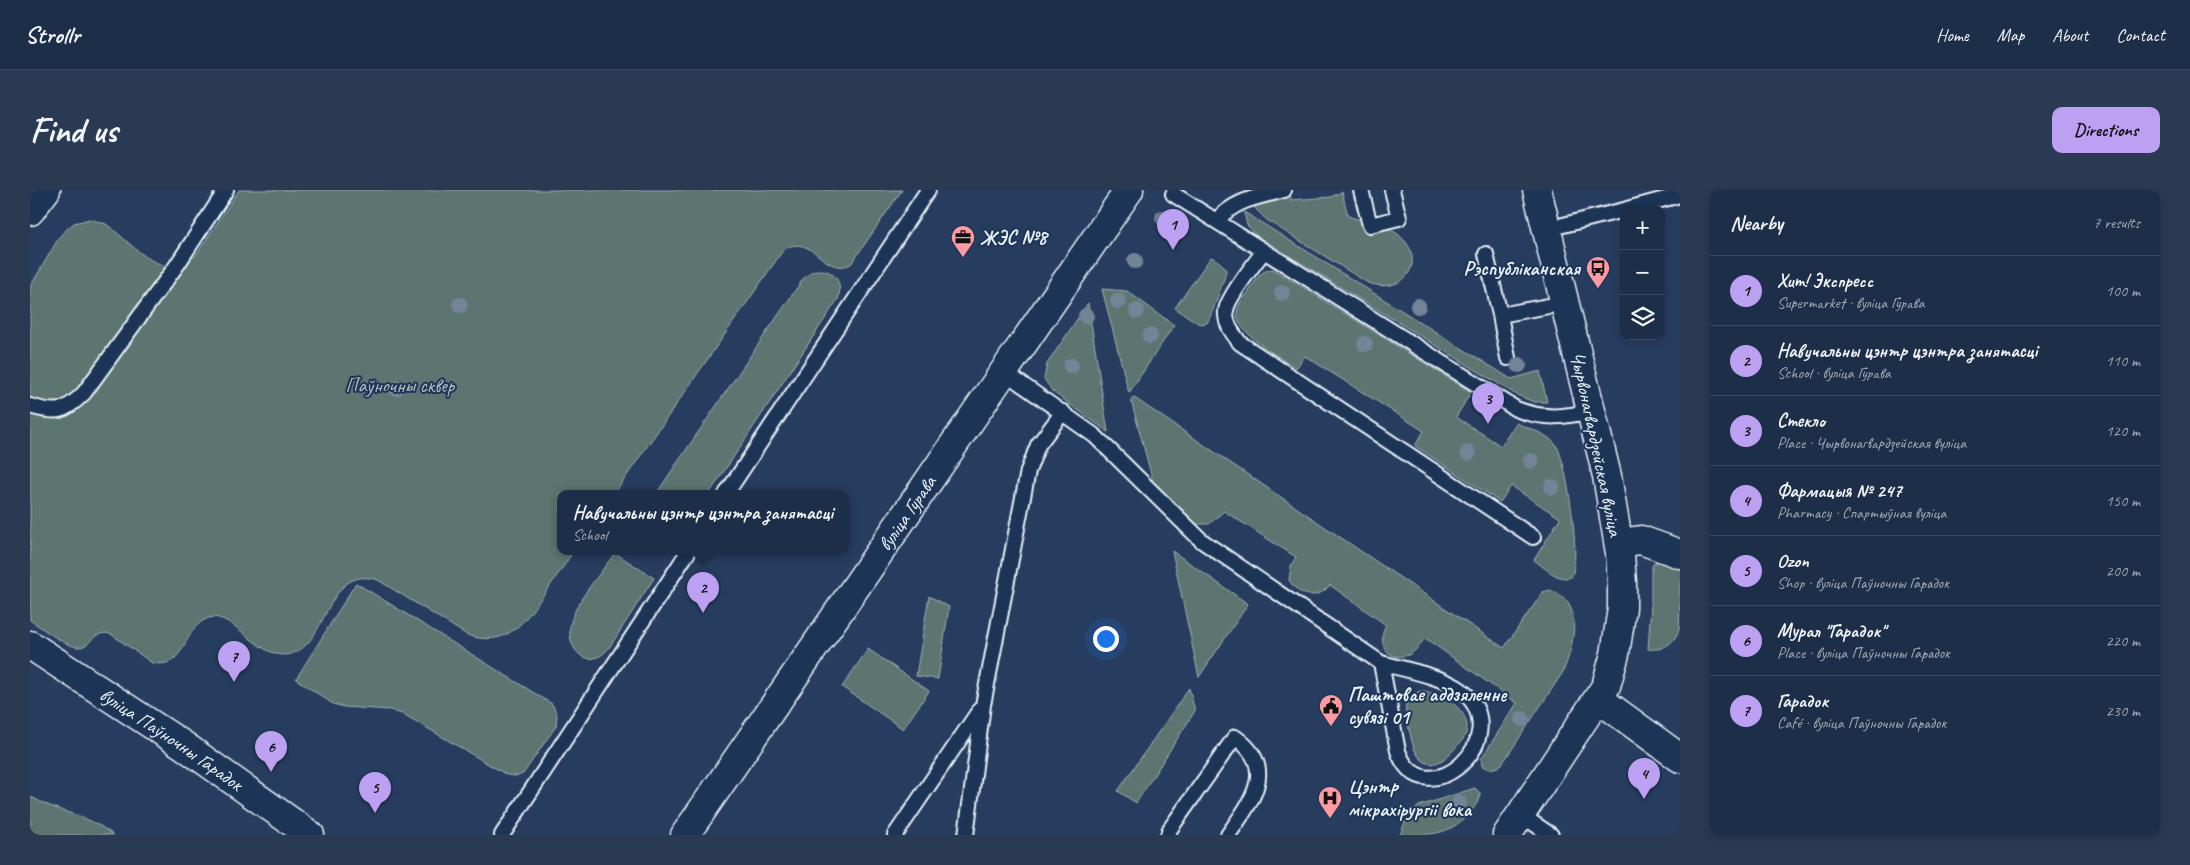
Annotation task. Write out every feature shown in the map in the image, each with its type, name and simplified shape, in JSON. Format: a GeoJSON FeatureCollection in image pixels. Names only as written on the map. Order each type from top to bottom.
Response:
{"type":"FeatureCollection","features":[{"type":"Feature","properties":{"kind":"street"},"geometry":{"type":"LineString","coordinates":[[30,211],[46,190]]}},
{"type":"Feature","properties":{"kind":"street","name":"вуліца Гурава"},"geometry":{"type":"LineString","coordinates":[[685,835],[1129,190]]}},
{"type":"Feature","properties":{"kind":"street","name":"Чырвонагвардзейская вуліца"},"geometry":{"type":"LineString","coordinates":[[1514,825],[1599,699],[1611,671],[1619,636],[1622,584],[1619,543],[1609,484],[1593,411],[1537,190]]}},
{"type":"Feature","properties":{"kind":"street"},"geometry":{"type":"LineString","coordinates":[[1619,543],[1641,540],[1680,554]]}},
{"type":"Feature","properties":{"kind":"street","name":"вуліца Паўночны Гарадок"},"geometry":{"type":"LineString","coordinates":[[30,645],[183,745],[310,835]]}},
{"type":"Feature","properties":{"kind":"street"},"geometry":{"type":"LineString","coordinates":[[1599,699],[1680,758]]}},
{"type":"Feature","properties":{"kind":"lane"},"geometry":{"type":"LineString","coordinates":[[30,406],[50,412],[61,410],[72,405],[84,394],[177,264],[226,190]]}},
{"type":"Feature","properties":{"kind":"lane"},"geometry":{"type":"LineString","coordinates":[[729,490],[928,190]]}},
{"type":"Feature","properties":{"kind":"lane"},"geometry":{"type":"LineString","coordinates":[[1216,221],[1228,208],[1244,201],[1284,190]]}},
{"type":"Feature","properties":{"kind":"lane"},"geometry":{"type":"LineString","coordinates":[[1361,190],[1370,225],[1398,218],[1392,190]]}},
{"type":"Feature","properties":{"kind":"lane"},"geometry":{"type":"LineString","coordinates":[[1174,194],[1516,409],[1545,418],[1563,418],[1593,411]]}},
{"type":"Feature","properties":{"kind":"lane"},"geometry":{"type":"LineString","coordinates":[[1643,205],[1680,195]]}},
{"type":"Feature","properties":{"kind":"lane"},"geometry":{"type":"LineString","coordinates":[[1547,229],[1620,211]]}},
{"type":"Feature","properties":{"kind":"lane"},"geometry":{"type":"LineString","coordinates":[[1264,251],[1230,300],[1226,310],[1227,322],[1232,333],[1240,343],[1533,537]]}},
{"type":"Feature","properties":{"kind":"lane"},"geometry":{"type":"LineString","coordinates":[[1486,254],[1508,358]]}},
{"type":"Feature","properties":{"kind":"lane"},"geometry":{"type":"LineString","coordinates":[[1500,315],[1565,303]]}},
{"type":"Feature","properties":{"kind":"lane"},"geometry":{"type":"LineString","coordinates":[[1004,371],[1063,412],[1111,450],[1202,541],[1381,663],[1454,686],[1472,704],[1479,720],[1479,735],[1466,759],[1455,770],[1440,777],[1427,778],[1414,773],[1404,764],[1398,751],[1381,663]]}},
{"type":"Feature","properties":{"kind":"lane"},"geometry":{"type":"LineString","coordinates":[[966,835],[983,705],[1028,471],[1038,445],[1063,412]]}},
{"type":"Feature","properties":{"kind":"lane"},"geometry":{"type":"LineString","coordinates":[[502,835],[686,555]]}},
{"type":"Feature","properties":{"kind":"lane"},"geometry":{"type":"LineString","coordinates":[[895,835],[983,705]]}},
{"type":"Feature","properties":{"kind":"lane"},"geometry":{"type":"LineString","coordinates":[[1168,835],[1170,829],[1236,737],[1247,746],[1256,758],[1259,773],[1256,790],[1228,835]]}},
{"type":"Feature","properties":{"kind":"lane"},"geometry":{"type":"LineString","coordinates":[[1514,825],[1551,835]]}},
{"type":"Feature","properties":{"kind":"green space","name":"Паўночны сквер"},"geometry":{"type":"Polygon","coordinates":[[[239,190],[902,190],[851,264],[833,265],[803,246],[794,245],[784,249],[617,490],[557,490],[557,555],[571,555],[535,607],[520,625],[512,631],[503,636],[492,638],[467,635],[378,580],[362,578],[349,582],[339,591],[317,630],[298,651],[285,655],[272,653],[226,621],[215,617],[204,620],[197,626],[177,656],[171,661],[163,664],[152,663],[111,634],[100,634],[88,644],[80,647],[68,644],[30,620],[30,287],[60,236],[74,223],[90,219],[106,224],[137,250],[159,264],[171,266],[183,263],[196,255],[239,190]]]}},
{"type":"Feature","properties":{"kind":"green space"},"geometry":{"type":"Polygon","coordinates":[[[1249,190],[1290,190],[1291,200],[1331,197],[1342,192],[1348,216],[1388,229],[1399,235],[1407,244],[1412,254],[1412,264],[1409,272],[1403,280],[1394,284],[1382,286],[1368,283],[1268,221],[1252,204],[1249,190]]]}},
{"type":"Feature","properties":{"kind":"green space"},"geometry":{"type":"Polygon","coordinates":[[[1244,212],[1511,379],[1540,371],[1547,402],[1534,402],[1517,395],[1257,236],[1247,225],[1244,212]]]}},
{"type":"Feature","properties":{"kind":"green space"},"geometry":{"type":"Polygon","coordinates":[[[1211,257],[1224,266],[1226,273],[1209,320],[1207,323],[1199,324],[1175,308],[1211,257]]]}},
{"type":"Feature","properties":{"kind":"green space"},"geometry":{"type":"Polygon","coordinates":[[[1273,269],[1471,392],[1456,417],[1501,446],[1516,423],[1543,434],[1556,445],[1565,470],[1572,512],[1575,553],[1571,577],[1556,576],[1534,560],[1560,518],[1511,486],[1500,502],[1415,446],[1424,431],[1305,356],[1296,368],[1245,331],[1237,315],[1239,305],[1259,276],[1265,271],[1273,269]]]}},
{"type":"Feature","properties":{"kind":"green space"},"geometry":{"type":"Polygon","coordinates":[[[823,270],[836,278],[839,288],[838,299],[712,490],[659,490],[803,279],[811,272],[823,270]]]}},
{"type":"Feature","properties":{"kind":"green space"},"geometry":{"type":"Polygon","coordinates":[[[1102,289],[1127,291],[1174,325],[1129,393],[1102,289]]]}},
{"type":"Feature","properties":{"kind":"green space"},"geometry":{"type":"Polygon","coordinates":[[[1088,303],[1108,432],[1053,392],[1044,379],[1047,364],[1088,303]]]}},
{"type":"Feature","properties":{"kind":"green space"},"geometry":{"type":"Polygon","coordinates":[[[1133,397],[1504,648],[1543,592],[1550,590],[1561,596],[1569,604],[1573,614],[1573,638],[1567,662],[1563,672],[1502,764],[1495,768],[1487,768],[1482,766],[1481,759],[1517,703],[1425,638],[1411,654],[1401,657],[1389,653],[1385,649],[1382,638],[1386,625],[1330,585],[1325,590],[1314,595],[1308,595],[1298,590],[1289,580],[1291,566],[1296,557],[1224,511],[1209,524],[1197,524],[1181,512],[1154,485],[1131,400],[1133,397]]]}},
{"type":"Feature","properties":{"kind":"green space"},"geometry":{"type":"Polygon","coordinates":[[[1172,551],[1248,604],[1199,677],[1172,551]]]}},
{"type":"Feature","properties":{"kind":"green space"},"geometry":{"type":"Polygon","coordinates":[[[614,555],[618,555],[654,578],[609,648],[601,655],[593,658],[585,658],[579,654],[571,640],[571,622],[578,604],[614,555]]]}},
{"type":"Feature","properties":{"kind":"green space"},"geometry":{"type":"Polygon","coordinates":[[[1660,561],[1680,566],[1679,630],[1667,646],[1658,649],[1648,649],[1651,571],[1653,564],[1660,561]]]}},
{"type":"Feature","properties":{"kind":"green space"},"geometry":{"type":"Polygon","coordinates":[[[356,583],[552,704],[557,714],[556,726],[523,774],[517,776],[507,775],[405,715],[390,710],[344,707],[333,704],[296,679],[356,583]]]}},
{"type":"Feature","properties":{"kind":"green space"},"geometry":{"type":"Polygon","coordinates":[[[929,596],[949,607],[938,679],[916,676],[929,596]]]}},
{"type":"Feature","properties":{"kind":"green space"},"geometry":{"type":"Polygon","coordinates":[[[868,649],[929,691],[903,729],[842,687],[868,649]]]}},
{"type":"Feature","properties":{"kind":"green space"},"geometry":{"type":"Polygon","coordinates":[[[1189,688],[1195,711],[1136,803],[1118,791],[1189,688]]]}},
{"type":"Feature","properties":{"kind":"green space"},"geometry":{"type":"Polygon","coordinates":[[[1424,691],[1448,700],[1461,712],[1467,727],[1465,736],[1448,756],[1435,763],[1423,761],[1418,756],[1406,718],[1406,702],[1408,697],[1424,691]]]}},
{"type":"Feature","properties":{"kind":"green space"},"geometry":{"type":"Polygon","coordinates":[[[1475,788],[1480,793],[1478,802],[1457,824],[1449,829],[1432,834],[1400,835],[1407,817],[1419,806],[1475,788]]]}},
{"type":"Feature","properties":{"kind":"green space"},"geometry":{"type":"Polygon","coordinates":[[[30,796],[40,802],[93,822],[113,835],[30,835],[30,796]]]}},
{"type":"Feature","properties":{"kind":"place","name":"Хит! Экспресс"},"geometry":{"type":"Point","coordinates":[1173,250]}},
{"type":"Feature","properties":{"kind":"place","name":"ЖЭС №8"},"geometry":{"type":"Point","coordinates":[963,258]}},
{"type":"Feature","properties":{"kind":"place","name":"Рэспубліканская"},"geometry":{"type":"Point","coordinates":[1598,289]}},
{"type":"Feature","properties":{"kind":"place","name":"Стекло"},"geometry":{"type":"Point","coordinates":[1488,424]}},
{"type":"Feature","properties":{"kind":"place","name":"Навучальны цэнтр цэнтра занятасці"},"geometry":{"type":"Point","coordinates":[703,613]}},
{"type":"Feature","properties":{"kind":"place","name":"Гарадок"},"geometry":{"type":"Point","coordinates":[234,682]}},
{"type":"Feature","properties":{"kind":"place","name":"Паштовае аддзяленне сувязі 01"},"geometry":{"type":"Point","coordinates":[1331,727]}},
{"type":"Feature","properties":{"kind":"place","name":"Мурал \"Гарадок\""},"geometry":{"type":"Point","coordinates":[271,772]}},
{"type":"Feature","properties":{"kind":"place","name":"Фармацыя № 247"},"geometry":{"type":"Point","coordinates":[1644,799]}},
{"type":"Feature","properties":{"kind":"place","name":"Ozon"},"geometry":{"type":"Point","coordinates":[375,813]}},
{"type":"Feature","properties":{"kind":"place","name":"Цэнтр мікрахірургіі вока"},"geometry":{"type":"Point","coordinates":[1330,819]}}]}
